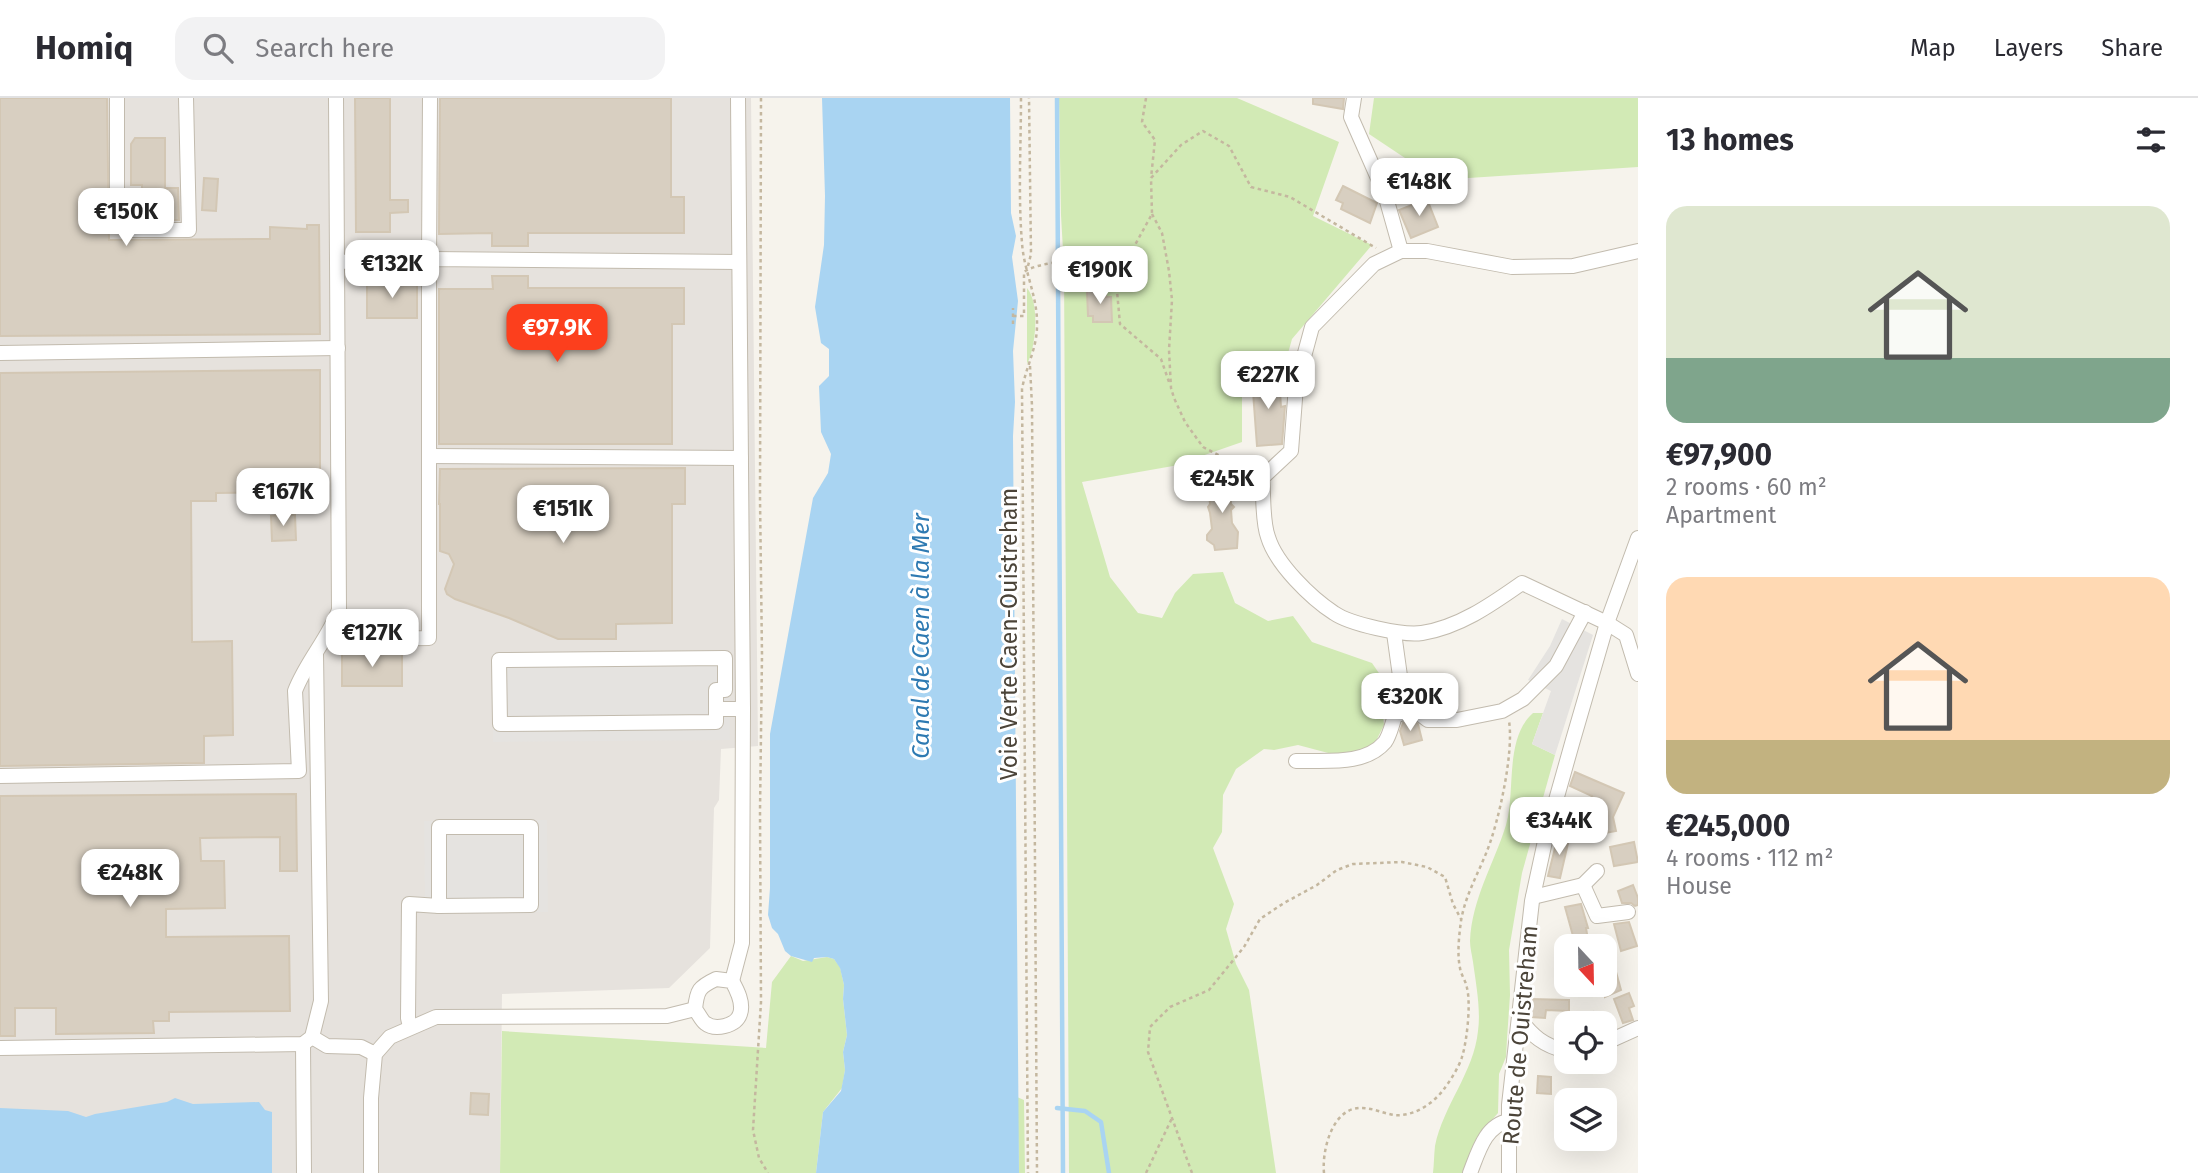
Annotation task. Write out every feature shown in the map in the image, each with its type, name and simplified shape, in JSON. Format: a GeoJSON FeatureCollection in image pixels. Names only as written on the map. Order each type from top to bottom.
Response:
{"type":"FeatureCollection","features":[{"type":"Feature","properties":{"kind":"street"},"geometry":{"type":"LineString","coordinates":[[117,98],[117,222],[126,230],[189,230],[186,98]]}},
{"type":"Feature","properties":{"kind":"street"},"geometry":{"type":"LineString","coordinates":[[0,776],[299,771],[295,691],[298,681],[325,640],[339,610],[336,98]]}},
{"type":"Feature","properties":{"kind":"street"},"geometry":{"type":"LineString","coordinates":[[325,640],[429,638],[430,98]]}},
{"type":"Feature","properties":{"kind":"street"},"geometry":{"type":"LineString","coordinates":[[732,981],[716,979],[701,986],[695,1009],[706,1024],[720,1028],[735,1021],[741,1013],[740,996],[732,981],[742,943],[743,709],[738,98]]}},
{"type":"Feature","properties":{"kind":"street"},"geometry":{"type":"LineString","coordinates":[[1354,98],[1351,117],[1385,194],[1396,253]]}},
{"type":"Feature","properties":{"kind":"street"},"geometry":{"type":"LineString","coordinates":[[1638,251],[1573,266],[1512,267],[1427,251],[1396,253],[1374,264],[1312,327],[1296,386],[1291,451],[1262,478],[1267,536],[1275,552],[1312,596],[1336,615],[1395,633],[1420,634],[1485,609],[1522,583],[1585,612],[1626,635],[1638,674]]}},
{"type":"Feature","properties":{"kind":"street"},"geometry":{"type":"LineString","coordinates":[[337,262],[429,259],[739,262]]}},
{"type":"Feature","properties":{"kind":"street"},"geometry":{"type":"LineString","coordinates":[[0,353],[338,348]]}},
{"type":"Feature","properties":{"kind":"street"},"geometry":{"type":"LineString","coordinates":[[429,456],[741,457]]}},
{"type":"Feature","properties":{"kind":"street","name":"Route de Ouistreham"},"geometry":{"type":"LineString","coordinates":[[1509,1173],[1509,1105],[1533,897],[1547,832],[1607,623],[1638,538]]}},
{"type":"Feature","properties":{"kind":"street"},"geometry":{"type":"LineString","coordinates":[[1296,761],[1352,759],[1371,754],[1387,740],[1395,716],[1413,709],[1428,720],[1457,720],[1502,711],[1523,699],[1556,666],[1585,612]]}},
{"type":"Feature","properties":{"kind":"street"},"geometry":{"type":"LineString","coordinates":[[1395,633],[1405,712]]}},
{"type":"Feature","properties":{"kind":"street"},"geometry":{"type":"LineString","coordinates":[[304,1173],[307,1040],[321,1001],[316,653]]}},
{"type":"Feature","properties":{"kind":"street"},"geometry":{"type":"LineString","coordinates":[[725,658],[725,690],[716,690],[716,709],[716,722],[499,724],[499,660],[725,658]]}},
{"type":"Feature","properties":{"kind":"street"},"geometry":{"type":"LineString","coordinates":[[716,709],[743,709]]}},
{"type":"Feature","properties":{"kind":"street"},"geometry":{"type":"LineString","coordinates":[[410,1027],[409,904],[439,906],[531,905],[531,827],[439,827],[439,906]]}},
{"type":"Feature","properties":{"kind":"street"},"geometry":{"type":"LineString","coordinates":[[1597,871],[1583,885],[1597,916],[1628,912]]}},
{"type":"Feature","properties":{"kind":"street","name":"Route de Ouistreham"},"geometry":{"type":"LineString","coordinates":[[1533,897],[1583,885]]}},
{"type":"Feature","properties":{"kind":"street"},"geometry":{"type":"LineString","coordinates":[[371,1173],[371,1098],[375,1055],[390,1037],[436,1017],[446,1016],[667,1016],[695,1009]]}},
{"type":"Feature","properties":{"kind":"street"},"geometry":{"type":"LineString","coordinates":[[1519,1018],[1532,1035],[1554,1049]]}},
{"type":"Feature","properties":{"kind":"street"},"geometry":{"type":"LineString","coordinates":[[1617,1038],[1638,1028]]}},
{"type":"Feature","properties":{"kind":"street"},"geometry":{"type":"LineString","coordinates":[[0,1048],[307,1040],[327,1046],[361,1047],[375,1055]]}},
{"type":"Feature","properties":{"kind":"street"},"geometry":{"type":"LineString","coordinates":[[1470,1173],[1481,1143],[1499,1123],[1509,1121]]}},
{"type":"Feature","properties":{"kind":"path"},"geometry":{"type":"LineString","coordinates":[[761,98],[761,1002],[753,1130],[759,1158],[768,1173]]}},
{"type":"Feature","properties":{"kind":"path","name":"Voie Verte Caen-Ouistreham"},"geometry":{"type":"LineString","coordinates":[[1021,98],[1021,241],[1037,316],[1036,340],[1022,389],[1028,1173]]}},
{"type":"Feature","properties":{"kind":"path"},"geometry":{"type":"LineString","coordinates":[[1013,316],[1024,316],[1024,272],[1031,254],[1029,98]]}},
{"type":"Feature","properties":{"kind":"path"},"geometry":{"type":"LineString","coordinates":[[1146,98],[1142,122],[1155,140],[1151,178],[1152,214],[1162,233],[1172,300],[1169,350],[1171,388]]}},
{"type":"Feature","properties":{"kind":"path"},"geometry":{"type":"LineString","coordinates":[[1151,178],[1181,145],[1203,131],[1229,146],[1251,187],[1290,197],[1396,253]]}},
{"type":"Feature","properties":{"kind":"path"},"geometry":{"type":"LineString","coordinates":[[1152,214],[1130,254],[1117,290],[1120,324],[1161,359],[1185,422],[1203,447],[1262,478]]}},
{"type":"Feature","properties":{"kind":"path"},"geometry":{"type":"LineString","coordinates":[[1027,270],[1042,264],[1130,254]]}},
{"type":"Feature","properties":{"kind":"path"},"geometry":{"type":"LineString","coordinates":[[1013,308],[1013,324]]}},
{"type":"Feature","properties":{"kind":"path"},"geometry":{"type":"LineString","coordinates":[[1030,363],[1037,1173]]}},
{"type":"Feature","properties":{"kind":"path"},"geometry":{"type":"LineString","coordinates":[[1324,1173],[1329,1138],[1337,1121],[1351,1110],[1367,1108],[1397,1115],[1418,1111],[1443,1091],[1462,1058],[1468,990],[1460,969],[1461,919],[1499,814],[1511,736],[1507,708]]}},
{"type":"Feature","properties":{"kind":"path"},"geometry":{"type":"LineString","coordinates":[[1192,1173],[1148,1052],[1150,1027],[1170,1007],[1209,990],[1244,947],[1260,919],[1337,870],[1353,864],[1402,862],[1427,867],[1445,877],[1453,904],[1461,919]]}},
{"type":"Feature","properties":{"kind":"path"},"geometry":{"type":"LineString","coordinates":[[1146,1173],[1172,1118]]}},
{"type":"Feature","properties":{"kind":"shaded area"},"geometry":{"type":"Polygon","coordinates":[[[0,98],[751,98],[758,746],[721,749],[719,800],[714,808],[710,948],[669,988],[502,994],[500,1173],[0,1173],[0,98]]]}},
{"type":"Feature","properties":{"kind":"shaded area"},"geometry":{"type":"Polygon","coordinates":[[[1562,619],[1593,635],[1555,755],[1532,744],[1551,691],[1528,680],[1550,646],[1562,619]]]}},
{"type":"Feature","properties":{"kind":"shaded area"},"geometry":{"type":"Polygon","coordinates":[[[729,651],[730,740],[493,742],[492,653],[729,651]]]}},
{"type":"Feature","properties":{"kind":"shaded area"},"geometry":{"type":"Polygon","coordinates":[[[547,820],[548,912],[425,913],[424,821],[547,820]]]}},
{"type":"Feature","properties":{"kind":"green space"},"geometry":{"type":"Polygon","coordinates":[[[1059,98],[1237,98],[1339,142],[1313,216],[1372,245],[1292,339],[1285,364],[1242,373],[1242,442],[1173,466],[1082,482],[1110,577],[1138,613],[1162,618],[1175,593],[1193,574],[1223,572],[1235,603],[1268,621],[1293,616],[1312,642],[1372,663],[1394,695],[1383,715],[1384,725],[1371,746],[1332,754],[1298,745],[1274,750],[1264,749],[1236,769],[1223,795],[1222,832],[1213,848],[1234,904],[1226,929],[1236,964],[1249,990],[1276,1173],[1069,1173],[1064,268],[1059,98]]]}},
{"type":"Feature","properties":{"kind":"green space"},"geometry":{"type":"Polygon","coordinates":[[[1374,98],[1638,98],[1638,167],[1438,180],[1369,134],[1374,98]]]}},
{"type":"Feature","properties":{"kind":"green space"},"geometry":{"type":"Polygon","coordinates":[[[1027,288],[1034,304],[1035,325],[1033,347],[1027,364],[1027,288]]]}},
{"type":"Feature","properties":{"kind":"green space"},"geometry":{"type":"Polygon","coordinates":[[[1533,713],[1543,713],[1532,744],[1555,755],[1522,873],[1509,950],[1510,995],[1506,1057],[1499,1074],[1498,1113],[1477,1137],[1462,1173],[1433,1173],[1439,1131],[1471,1061],[1478,1031],[1478,997],[1470,941],[1475,910],[1506,825],[1518,737],[1533,713]]]}},
{"type":"Feature","properties":{"kind":"green space"},"geometry":{"type":"Polygon","coordinates":[[[791,956],[803,961],[827,957],[834,959],[840,967],[844,985],[847,1035],[843,1052],[845,1070],[842,1088],[823,1112],[816,1173],[500,1173],[502,1031],[766,1048],[772,982],[791,956]]]}},
{"type":"Feature","properties":{"kind":"green space"},"geometry":{"type":"Polygon","coordinates":[[[1017,1097],[1024,1100],[1025,1173],[1019,1173],[1017,1097]]]}},
{"type":"Feature","properties":{"kind":"water","name":"Canal de Caen à la Mer"},"geometry":{"type":"Polygon","coordinates":[[[822,98],[1010,98],[1011,213],[1016,236],[1012,257],[1018,301],[1013,351],[1013,436],[1019,1173],[816,1173],[823,1112],[841,1091],[845,1070],[843,1052],[847,1035],[844,985],[840,968],[834,959],[814,958],[812,962],[791,956],[785,951],[768,915],[770,734],[813,498],[828,473],[831,454],[821,432],[819,386],[829,376],[829,349],[821,343],[815,307],[824,245],[822,98]]]}},
{"type":"Feature","properties":{"kind":"water"},"geometry":{"type":"Polygon","coordinates":[[[175,1098],[193,1104],[259,1102],[265,1110],[272,1112],[272,1173],[0,1173],[0,1108],[68,1111],[86,1117],[167,1102],[175,1098]]]}},
{"type":"Feature","properties":{"kind":"building"},"geometry":{"type":"Polygon","coordinates":[[[0,98],[107,98],[109,240],[270,239],[270,227],[307,229],[307,225],[319,225],[320,334],[0,336],[0,98]]]}},
{"type":"Feature","properties":{"kind":"building"},"geometry":{"type":"Polygon","coordinates":[[[355,98],[390,98],[390,200],[408,200],[408,212],[390,213],[390,232],[356,232],[355,98]]]}},
{"type":"Feature","properties":{"kind":"building"},"geometry":{"type":"Polygon","coordinates":[[[440,98],[671,98],[671,197],[684,197],[684,233],[528,233],[528,246],[492,246],[492,233],[439,234],[440,98]]]}},
{"type":"Feature","properties":{"kind":"building"},"geometry":{"type":"Polygon","coordinates":[[[1313,98],[1344,98],[1343,109],[1313,104],[1313,98]]]}},
{"type":"Feature","properties":{"kind":"building"},"geometry":{"type":"Polygon","coordinates":[[[135,138],[165,138],[165,188],[178,188],[179,220],[142,220],[142,185],[131,185],[131,144],[135,138]]]}},
{"type":"Feature","properties":{"kind":"building"},"geometry":{"type":"Polygon","coordinates":[[[204,178],[218,179],[216,211],[202,210],[204,178]]]}},
{"type":"Feature","properties":{"kind":"building"},"geometry":{"type":"Polygon","coordinates":[[[1343,186],[1377,203],[1370,223],[1341,209],[1343,203],[1336,200],[1343,186]]]}},
{"type":"Feature","properties":{"kind":"building"},"geometry":{"type":"Polygon","coordinates":[[[1427,199],[1438,227],[1411,238],[1399,210],[1427,199]]]}},
{"type":"Feature","properties":{"kind":"building"},"geometry":{"type":"Polygon","coordinates":[[[492,276],[528,276],[528,288],[684,288],[684,324],[672,324],[672,444],[439,444],[439,289],[493,289],[492,276]]]}},
{"type":"Feature","properties":{"kind":"building"},"geometry":{"type":"Polygon","coordinates":[[[367,282],[417,282],[417,318],[367,318],[367,282]]]}},
{"type":"Feature","properties":{"kind":"building"},"geometry":{"type":"Polygon","coordinates":[[[1087,291],[1106,291],[1106,297],[1111,297],[1112,322],[1093,322],[1093,316],[1088,316],[1087,291]]]}},
{"type":"Feature","properties":{"kind":"building"},"geometry":{"type":"Polygon","coordinates":[[[320,370],[320,492],[216,493],[216,501],[191,501],[192,642],[232,641],[233,735],[204,736],[204,763],[0,766],[0,373],[320,370]]]}},
{"type":"Feature","properties":{"kind":"building"},"geometry":{"type":"Polygon","coordinates":[[[1279,376],[1281,407],[1285,406],[1282,444],[1257,446],[1252,378],[1279,376]]]}},
{"type":"Feature","properties":{"kind":"building"},"geometry":{"type":"Polygon","coordinates":[[[685,468],[685,504],[672,504],[672,623],[616,624],[616,639],[558,639],[447,594],[445,589],[454,564],[449,554],[440,551],[440,469],[685,468]]]}},
{"type":"Feature","properties":{"kind":"building"},"geometry":{"type":"Polygon","coordinates":[[[1214,476],[1222,476],[1234,486],[1230,491],[1231,504],[1234,507],[1231,510],[1232,523],[1238,532],[1237,548],[1215,550],[1214,545],[1207,540],[1212,529],[1208,483],[1214,476]]]}},
{"type":"Feature","properties":{"kind":"building"},"geometry":{"type":"Polygon","coordinates":[[[295,515],[296,540],[272,541],[271,516],[295,515]]]}},
{"type":"Feature","properties":{"kind":"building"},"geometry":{"type":"Polygon","coordinates":[[[402,651],[402,686],[342,686],[342,652],[402,651]]]}},
{"type":"Feature","properties":{"kind":"building"},"geometry":{"type":"Polygon","coordinates":[[[1412,720],[1418,724],[1422,740],[1404,745],[1400,731],[1403,723],[1412,720]]]}},
{"type":"Feature","properties":{"kind":"building"},"geometry":{"type":"Polygon","coordinates":[[[1575,772],[1624,793],[1613,817],[1616,831],[1599,834],[1598,828],[1594,829],[1592,818],[1583,820],[1592,796],[1570,786],[1575,772]]]}},
{"type":"Feature","properties":{"kind":"building"},"geometry":{"type":"Polygon","coordinates":[[[296,794],[297,871],[280,871],[280,837],[200,838],[201,861],[224,861],[225,908],[166,909],[166,937],[289,936],[290,1011],[169,1012],[169,1021],[153,1021],[154,1033],[56,1034],[56,1008],[15,1008],[15,1036],[0,1036],[0,796],[296,794]]]}},
{"type":"Feature","properties":{"kind":"building"},"geometry":{"type":"Polygon","coordinates":[[[1558,836],[1569,839],[1560,878],[1548,876],[1558,836]]]}},
{"type":"Feature","properties":{"kind":"building"},"geometry":{"type":"Polygon","coordinates":[[[1634,842],[1638,862],[1614,866],[1610,847],[1634,842]]]}},
{"type":"Feature","properties":{"kind":"building"},"geometry":{"type":"Polygon","coordinates":[[[1633,885],[1638,905],[1622,903],[1618,891],[1633,885]]]}},
{"type":"Feature","properties":{"kind":"building"},"geometry":{"type":"Polygon","coordinates":[[[1581,904],[1588,928],[1587,934],[1572,934],[1565,907],[1581,904]]]}},
{"type":"Feature","properties":{"kind":"building"},"geometry":{"type":"Polygon","coordinates":[[[1629,922],[1637,946],[1621,951],[1614,924],[1629,922]]]}},
{"type":"Feature","properties":{"kind":"building"},"geometry":{"type":"Polygon","coordinates":[[[1617,976],[1621,990],[1617,992],[1617,976]]]}},
{"type":"Feature","properties":{"kind":"building"},"geometry":{"type":"Polygon","coordinates":[[[1629,993],[1634,1006],[1629,1008],[1633,1020],[1623,1023],[1614,999],[1629,993]]]}},
{"type":"Feature","properties":{"kind":"building"},"geometry":{"type":"Polygon","coordinates":[[[1531,999],[1569,1000],[1569,1011],[1546,1010],[1545,1018],[1531,1017],[1531,999]]]}},
{"type":"Feature","properties":{"kind":"building"},"geometry":{"type":"Polygon","coordinates":[[[1538,1076],[1551,1077],[1551,1094],[1537,1093],[1538,1076]]]}},
{"type":"Feature","properties":{"kind":"building"},"geometry":{"type":"Polygon","coordinates":[[[471,1093],[489,1094],[488,1115],[470,1114],[471,1093]]]}},
{"type":"Feature","properties":{"kind":"waterway"},"geometry":{"type":"LineString","coordinates":[[1057,98],[1063,1173]]}},
{"type":"Feature","properties":{"kind":"waterway"},"geometry":{"type":"LineString","coordinates":[[1057,1108],[1085,1111],[1101,1122],[1109,1173]]}}]}
